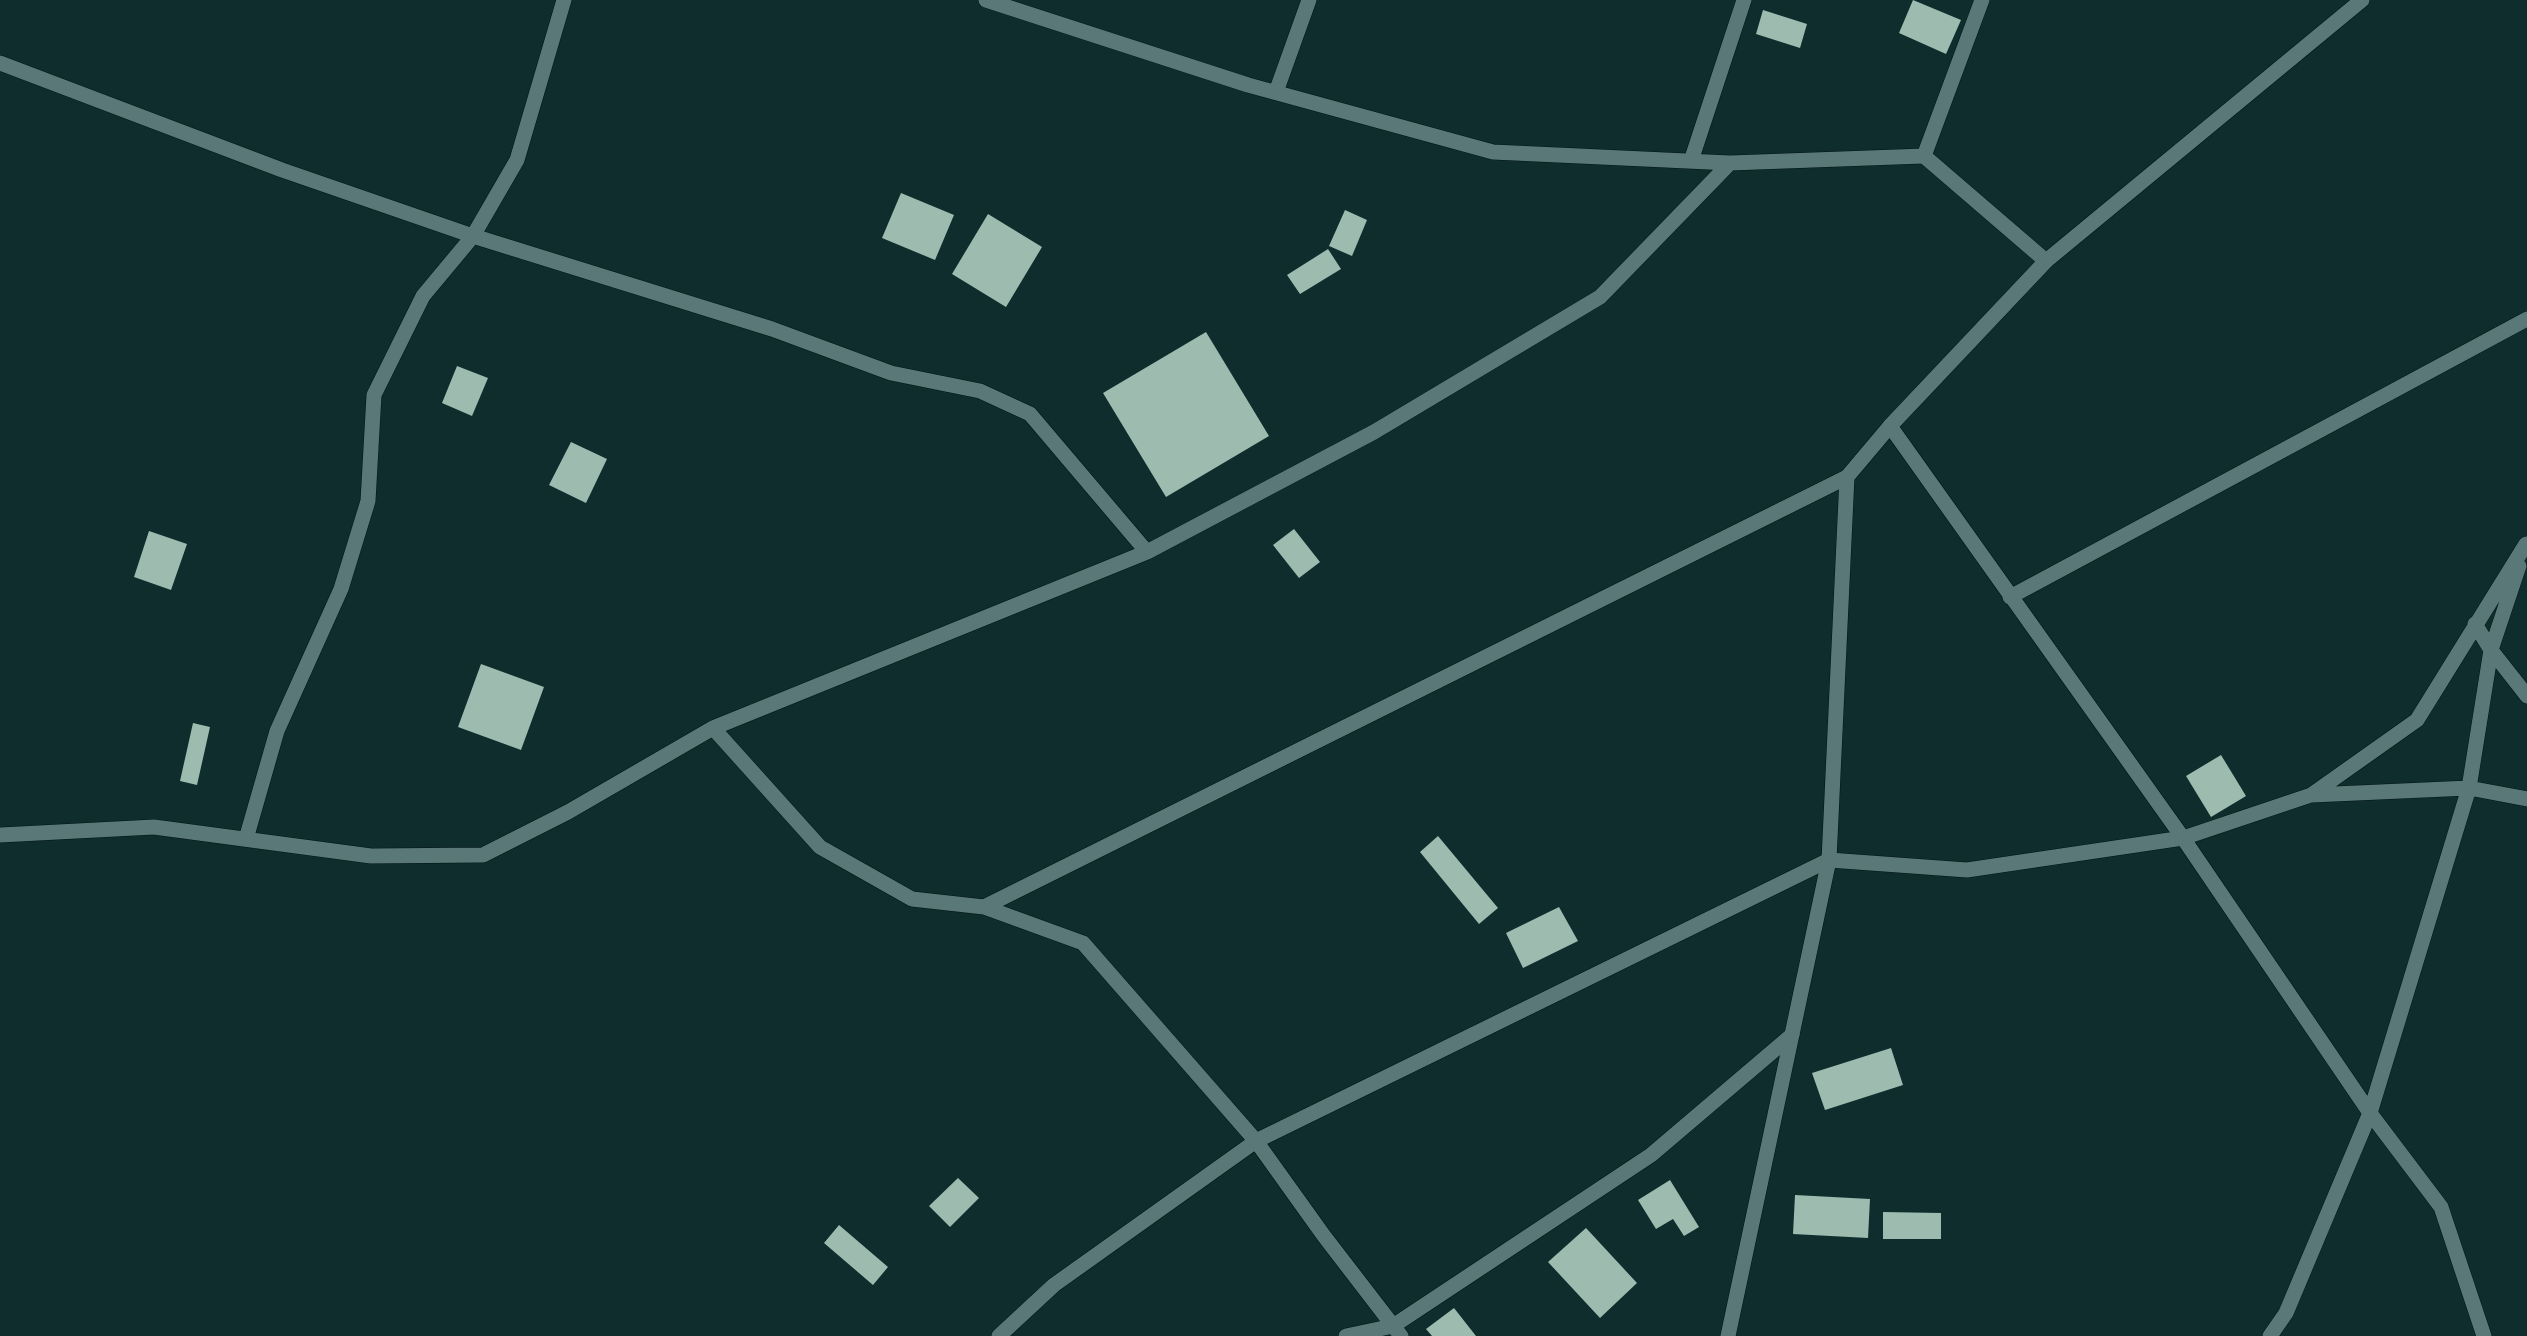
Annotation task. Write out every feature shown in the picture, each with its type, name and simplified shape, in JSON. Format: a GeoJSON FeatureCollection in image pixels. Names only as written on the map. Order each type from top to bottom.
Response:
{"type":"FeatureCollection","features":[{"type":"Feature","properties":{"kind":"street"},"geometry":{"type":"LineString","coordinates":[[246,839],[277,731],[341,589],[369,501],[374,395],[423,296],[473,236],[517,160],[564,0]]}},
{"type":"Feature","properties":{"kind":"street"},"geometry":{"type":"LineString","coordinates":[[986,0],[1276,92],[1493,152],[1730,163],[1924,156],[2046,261]]}},
{"type":"Feature","properties":{"kind":"street"},"geometry":{"type":"LineString","coordinates":[[1276,92],[1309,0]]}},
{"type":"Feature","properties":{"kind":"street"},"geometry":{"type":"LineString","coordinates":[[1691,161],[1744,0]]}},
{"type":"Feature","properties":{"kind":"street"},"geometry":{"type":"LineString","coordinates":[[1924,156],[1982,0]]}},
{"type":"Feature","properties":{"kind":"street"},"geometry":{"type":"LineString","coordinates":[[984,907],[1847,477],[1890,426],[2046,261],[2362,0]]}},
{"type":"Feature","properties":{"kind":"street"},"geometry":{"type":"LineString","coordinates":[[0,63],[282,170],[473,236],[772,329],[891,373],[980,392],[1030,414],[1147,552]]}},
{"type":"Feature","properties":{"kind":"street"},"geometry":{"type":"LineString","coordinates":[[0,835],[154,827],[370,856],[483,855],[568,813],[713,728],[1147,552],[1374,432],[1600,297],[1730,163]]}},
{"type":"Feature","properties":{"kind":"street"},"geometry":{"type":"LineString","coordinates":[[2010,597],[2527,319]]}},
{"type":"Feature","properties":{"kind":"street"},"geometry":{"type":"LineString","coordinates":[[1890,426],[2183,838],[2370,1113],[2441,1206],[2484,1336]]}},
{"type":"Feature","properties":{"kind":"street"},"geometry":{"type":"LineString","coordinates":[[1728,1336],[1829,860],[1847,477]]}},
{"type":"Feature","properties":{"kind":"street"},"geometry":{"type":"LineString","coordinates":[[2311,795],[2417,720],[2527,543]]}},
{"type":"Feature","properties":{"kind":"street"},"geometry":{"type":"LineString","coordinates":[[2270,1336],[2286,1313],[2370,1113],[2469,788],[2491,650],[2527,543]]}},
{"type":"Feature","properties":{"kind":"street"},"geometry":{"type":"LineString","coordinates":[[2475,624],[2491,650],[2527,696]]}},
{"type":"Feature","properties":{"kind":"street"},"geometry":{"type":"LineString","coordinates":[[713,728],[820,847],[912,899],[984,907],[1083,943],[1256,1141],[1323,1236],[1397,1331]]}},
{"type":"Feature","properties":{"kind":"street"},"geometry":{"type":"LineString","coordinates":[[999,1336],[1054,1286],[1256,1141],[1829,860],[1967,870],[2183,838],[2311,795],[2469,788],[2527,799]]}},
{"type":"Feature","properties":{"kind":"street"},"geometry":{"type":"LineString","coordinates":[[1346,1336],[1397,1331],[1651,1155],[1792,1035]]}},
{"type":"Feature","properties":{"kind":"building"},"geometry":{"type":"Polygon","coordinates":[[[1913,0],[1961,20],[1946,54],[1899,33],[1913,0]]]}},
{"type":"Feature","properties":{"kind":"building"},"geometry":{"type":"Polygon","coordinates":[[[1763,10],[1807,24],[1800,48],[1756,34],[1763,10]]]}},
{"type":"Feature","properties":{"kind":"building"},"geometry":{"type":"Polygon","coordinates":[[[901,193],[954,215],[935,260],[882,238],[901,193]]]}},
{"type":"Feature","properties":{"kind":"building"},"geometry":{"type":"Polygon","coordinates":[[[1345,210],[1367,220],[1352,256],[1329,246],[1345,210]]]}},
{"type":"Feature","properties":{"kind":"building"},"geometry":{"type":"Polygon","coordinates":[[[988,214],[1042,247],[1006,307],[952,274],[988,214]]]}},
{"type":"Feature","properties":{"kind":"building"},"geometry":{"type":"Polygon","coordinates":[[[1328,249],[1341,269],[1300,294],[1287,275],[1328,249]]]}},
{"type":"Feature","properties":{"kind":"building"},"geometry":{"type":"Polygon","coordinates":[[[1206,332],[1269,436],[1166,497],[1103,393],[1206,332]]]}},
{"type":"Feature","properties":{"kind":"building"},"geometry":{"type":"Polygon","coordinates":[[[457,366],[488,378],[472,416],[442,403],[457,366]]]}},
{"type":"Feature","properties":{"kind":"building"},"geometry":{"type":"Polygon","coordinates":[[[571,442],[607,459],[586,503],[549,485],[571,442]]]}},
{"type":"Feature","properties":{"kind":"building"},"geometry":{"type":"Polygon","coordinates":[[[1294,529],[1320,562],[1299,578],[1273,545],[1294,529]]]}},
{"type":"Feature","properties":{"kind":"building"},"geometry":{"type":"Polygon","coordinates":[[[149,531],[187,544],[171,590],[134,577],[149,531]]]}},
{"type":"Feature","properties":{"kind":"building"},"geometry":{"type":"Polygon","coordinates":[[[481,664],[544,687],[521,750],[458,727],[481,664]]]}},
{"type":"Feature","properties":{"kind":"building"},"geometry":{"type":"Polygon","coordinates":[[[193,723],[210,727],[197,785],[180,781],[193,723]]]}},
{"type":"Feature","properties":{"kind":"building"},"geometry":{"type":"Polygon","coordinates":[[[2221,755],[2246,796],[2211,817],[2186,776],[2221,755]]]}},
{"type":"Feature","properties":{"kind":"building"},"geometry":{"type":"Polygon","coordinates":[[[1438,836],[1498,908],[1479,924],[1420,852],[1438,836]]]}},
{"type":"Feature","properties":{"kind":"building"},"geometry":{"type":"Polygon","coordinates":[[[1559,907],[1578,941],[1523,968],[1506,933],[1559,907]]]}},
{"type":"Feature","properties":{"kind":"building"},"geometry":{"type":"Polygon","coordinates":[[[1891,1048],[1903,1085],[1825,1110],[1812,1073],[1891,1048]]]}},
{"type":"Feature","properties":{"kind":"building"},"geometry":{"type":"Polygon","coordinates":[[[958,1178],[979,1198],[950,1227],[929,1206],[958,1178]]]}},
{"type":"Feature","properties":{"kind":"building"},"geometry":{"type":"Polygon","coordinates":[[[1670,1180],[1699,1227],[1684,1236],[1673,1219],[1656,1229],[1638,1200],[1670,1180]]]}},
{"type":"Feature","properties":{"kind":"building"},"geometry":{"type":"Polygon","coordinates":[[[1795,1195],[1870,1199],[1868,1238],[1793,1234],[1795,1195]]]}},
{"type":"Feature","properties":{"kind":"building"},"geometry":{"type":"Polygon","coordinates":[[[1883,1212],[1941,1213],[1941,1239],[1883,1239],[1883,1212]]]}},
{"type":"Feature","properties":{"kind":"building"},"geometry":{"type":"Polygon","coordinates":[[[839,1225],[888,1267],[873,1285],[824,1243],[839,1225]]]}},
{"type":"Feature","properties":{"kind":"building"},"geometry":{"type":"Polygon","coordinates":[[[1586,1228],[1637,1283],[1600,1318],[1548,1262],[1586,1228]]]}},
{"type":"Feature","properties":{"kind":"building"},"geometry":{"type":"Polygon","coordinates":[[[1454,1308],[1476,1336],[1432,1336],[1426,1329],[1454,1308]]]}}]}
